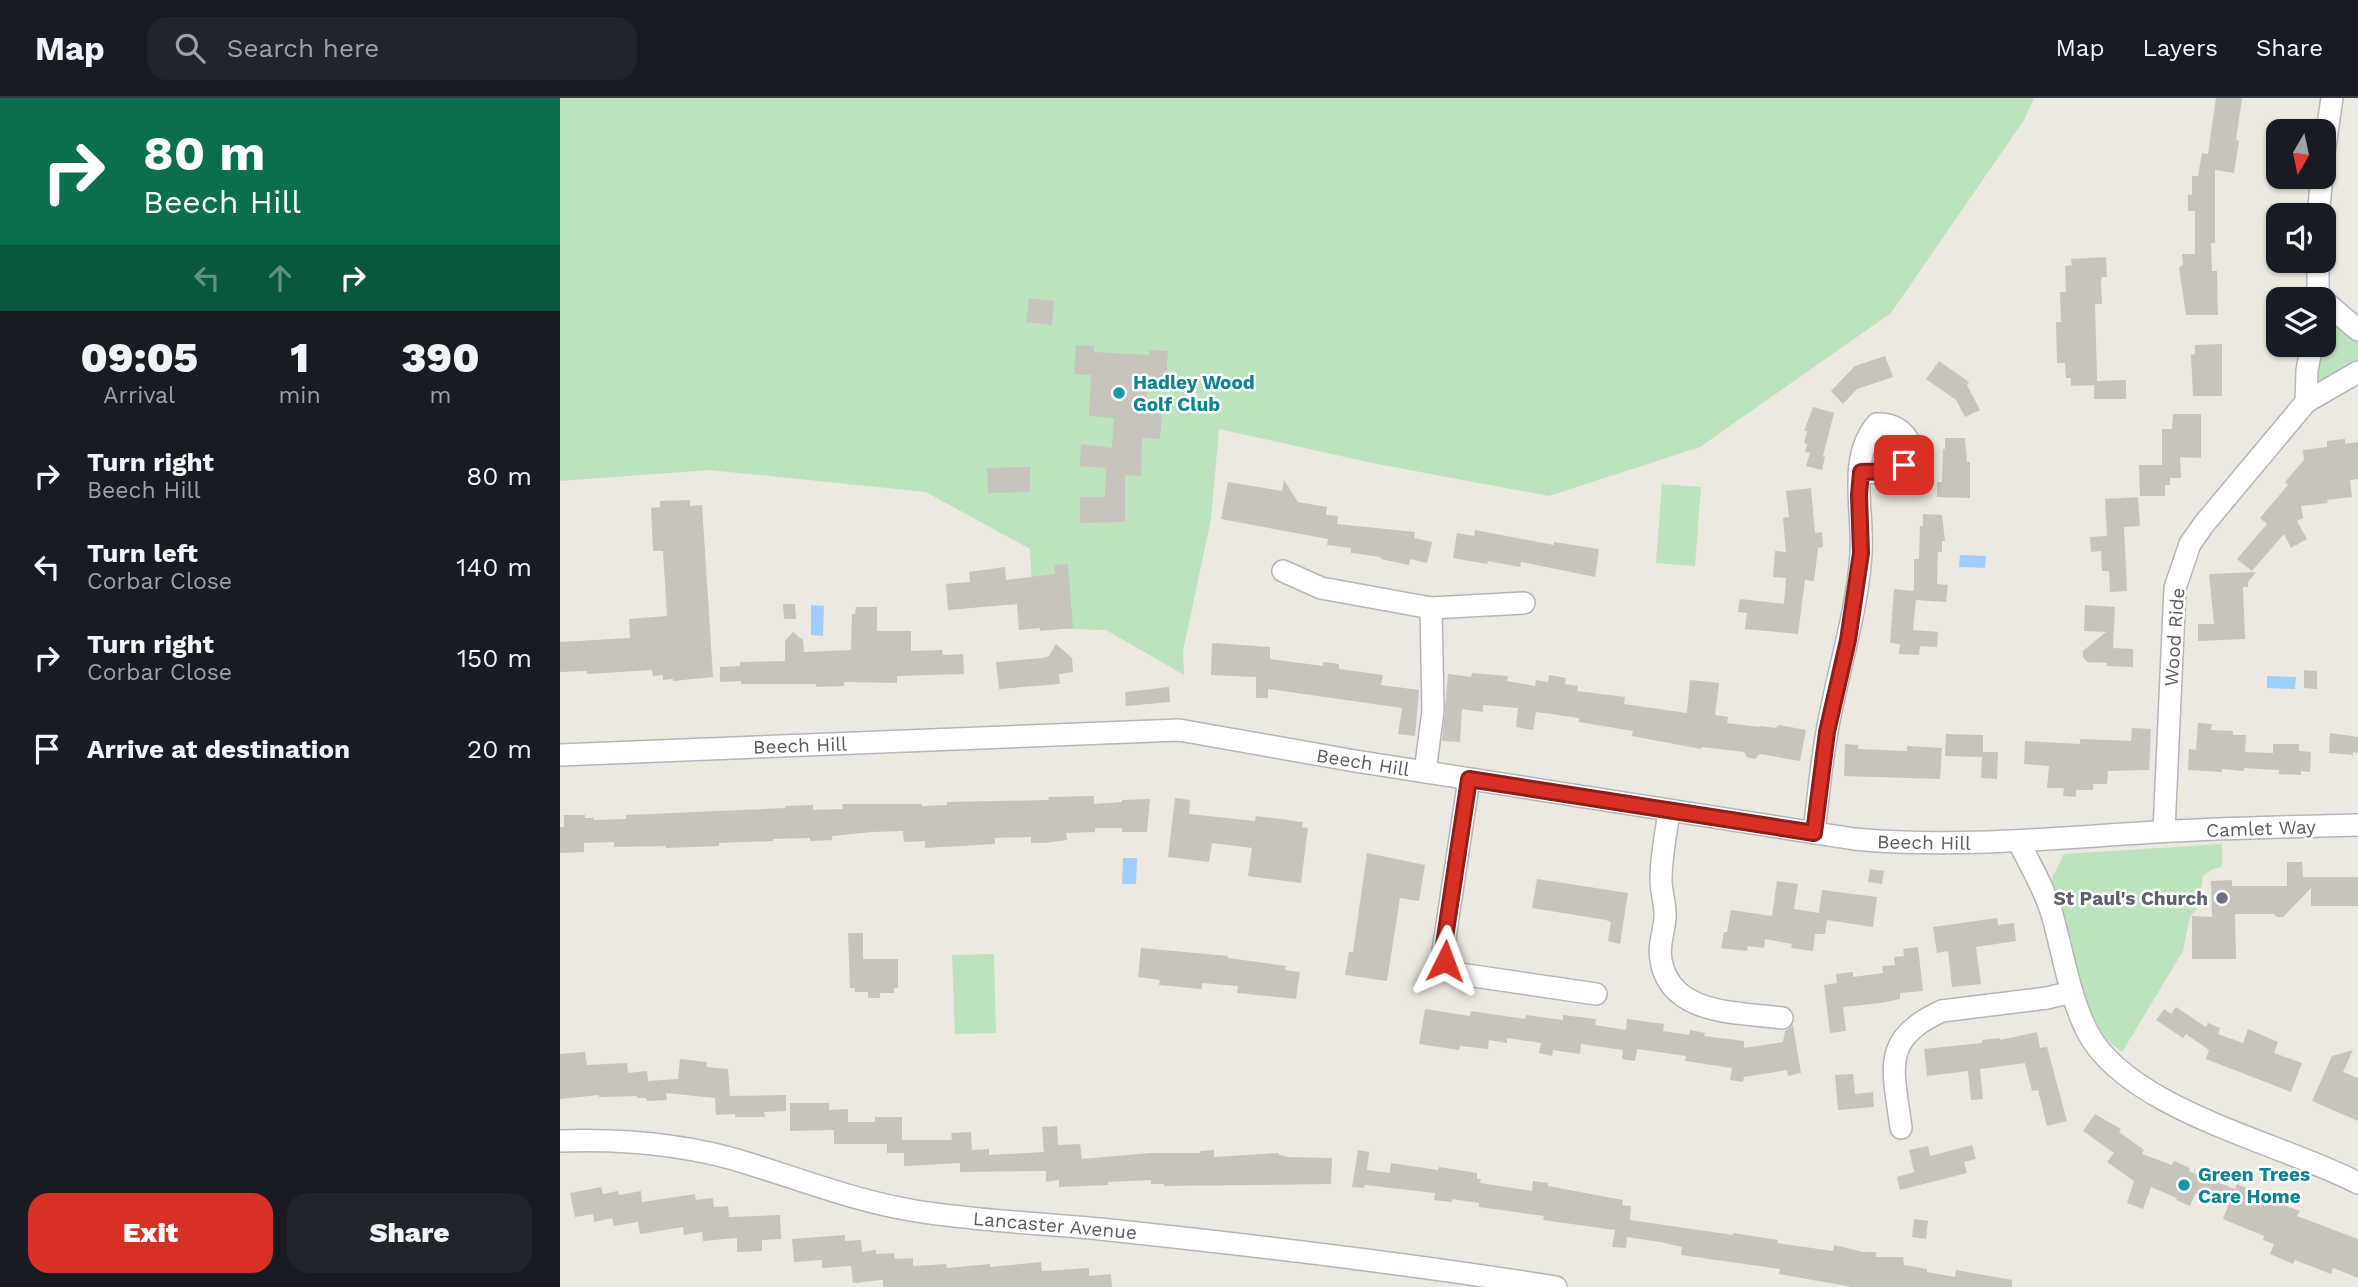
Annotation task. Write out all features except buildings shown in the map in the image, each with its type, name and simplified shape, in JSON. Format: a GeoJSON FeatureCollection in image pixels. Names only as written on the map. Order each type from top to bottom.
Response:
{"type":"FeatureCollection","features":[{"type":"Feature","properties":{"kind":"street"},"geometry":{"type":"LineString","coordinates":[[2329,119],[2332,98]]}},
{"type":"Feature","properties":{"kind":"street"},"geometry":{"type":"LineString","coordinates":[[2336,312],[2358,330]]}},
{"type":"Feature","properties":{"kind":"street"},"geometry":{"type":"LineString","coordinates":[[2306,401],[2310,357]]}},
{"type":"Feature","properties":{"kind":"street","name":"Wood Ride"},"geometry":{"type":"LineString","coordinates":[[2164,831],[2175,589],[2190,544],[2306,401],[2358,372]]}},
{"type":"Feature","properties":{"kind":"street"},"geometry":{"type":"LineString","coordinates":[[1814,833],[1827,732],[1848,640],[1861,553],[1861,472]]}},
{"type":"Feature","properties":{"kind":"street"},"geometry":{"type":"LineString","coordinates":[[1283,571],[1321,588],[1431,608],[1524,603]]}},
{"type":"Feature","properties":{"kind":"street"},"geometry":{"type":"LineString","coordinates":[[1425,772],[1433,711],[1431,608]]}},
{"type":"Feature","properties":{"kind":"street","name":"Beech Hill"},"geometry":{"type":"LineString","coordinates":[[560,755],[1179,730],[1669,811],[1902,844],[2018,841],[2164,831]]}},
{"type":"Feature","properties":{"kind":"street"},"geometry":{"type":"LineString","coordinates":[[1469,779],[1443,951],[1445,961],[1460,974],[1596,994]]}},
{"type":"Feature","properties":{"kind":"street"},"geometry":{"type":"LineString","coordinates":[[1669,811],[1661,883],[1665,916],[1660,960],[1664,972],[1674,989],[1692,1003],[1713,1009],[1782,1018]]}},
{"type":"Feature","properties":{"kind":"street","name":"Camlet Way"},"geometry":{"type":"LineString","coordinates":[[2164,831],[2358,825]]}},
{"type":"Feature","properties":{"kind":"street"},"geometry":{"type":"LineString","coordinates":[[2018,841],[2051,910],[2072,992],[2088,1033],[2114,1066],[2179,1109],[2358,1183]]}},
{"type":"Feature","properties":{"kind":"street"},"geometry":{"type":"LineString","coordinates":[[1901,1128],[1894,1065],[1899,1042],[1927,1017],[1942,1011],[2048,998],[2072,992]]}},
{"type":"Feature","properties":{"kind":"street","name":"Lancaster Avenue"},"geometry":{"type":"LineString","coordinates":[[560,1141],[667,1146],[711,1154],[752,1164],[850,1197],[939,1215],[1099,1229],[1329,1255],[1556,1287]]}},
{"type":"Feature","properties":{"kind":"green space"},"geometry":{"type":"Polygon","coordinates":[[[560,98],[2034,98],[2024,120],[1891,313],[1700,447],[1549,496],[1372,463],[1219,429],[1211,519],[1183,651],[1184,675],[1106,630],[1034,628],[1030,549],[926,492],[709,470],[560,481],[560,98]]]}},
{"type":"Feature","properties":{"kind":"green space"},"geometry":{"type":"Polygon","coordinates":[[[2336,322],[2358,339],[2358,364],[2322,381],[2316,376],[2318,357],[2336,357],[2336,322]]]}},
{"type":"Feature","properties":{"kind":"green space"},"geometry":{"type":"Polygon","coordinates":[[[1662,484],[1701,487],[1695,566],[1656,563],[1662,484]]]}},
{"type":"Feature","properties":{"kind":"green space"},"geometry":{"type":"Polygon","coordinates":[[[2222,844],[2222,867],[2203,876],[2199,907],[2190,916],[2183,951],[2122,1052],[2093,1029],[2052,878],[2064,854],[2222,844]]]}},
{"type":"Feature","properties":{"kind":"green space"},"geometry":{"type":"Polygon","coordinates":[[[994,954],[996,1033],[955,1034],[952,955],[994,954]]]}},
{"type":"Feature","properties":{"kind":"water"},"geometry":{"type":"Polygon","coordinates":[[[1960,555],[1986,556],[1985,568],[1959,567],[1960,555]]]}},
{"type":"Feature","properties":{"kind":"water"},"geometry":{"type":"Polygon","coordinates":[[[811,605],[824,606],[823,636],[811,635],[811,605]]]}},
{"type":"Feature","properties":{"kind":"water"},"geometry":{"type":"Polygon","coordinates":[[[2267,676],[2296,677],[2295,689],[2267,688],[2267,676]]]}},
{"type":"Feature","properties":{"kind":"water"},"geometry":{"type":"Polygon","coordinates":[[[1123,858],[1137,858],[1136,884],[1122,884],[1123,858]]]}},
{"type":"Feature","properties":{"kind":"place","name":"Hadley Wood Golf Club"},"geometry":{"type":"Point","coordinates":[1119,393]}},
{"type":"Feature","properties":{"kind":"place","name":"St Paul's Church"},"geometry":{"type":"Point","coordinates":[2222,898]}},
{"type":"Feature","properties":{"kind":"place","name":"Green Trees Care Home"},"geometry":{"type":"Point","coordinates":[2184,1185]}},
{"type":"Feature","properties":{"kind":"route"},"geometry":{"type":"LineString","coordinates":[[1445,961],[1443,951],[1469,779],[1814,833],[1827,732],[1848,640],[1861,553],[1861,472],[1893,471],[1904,465]]}}]}
